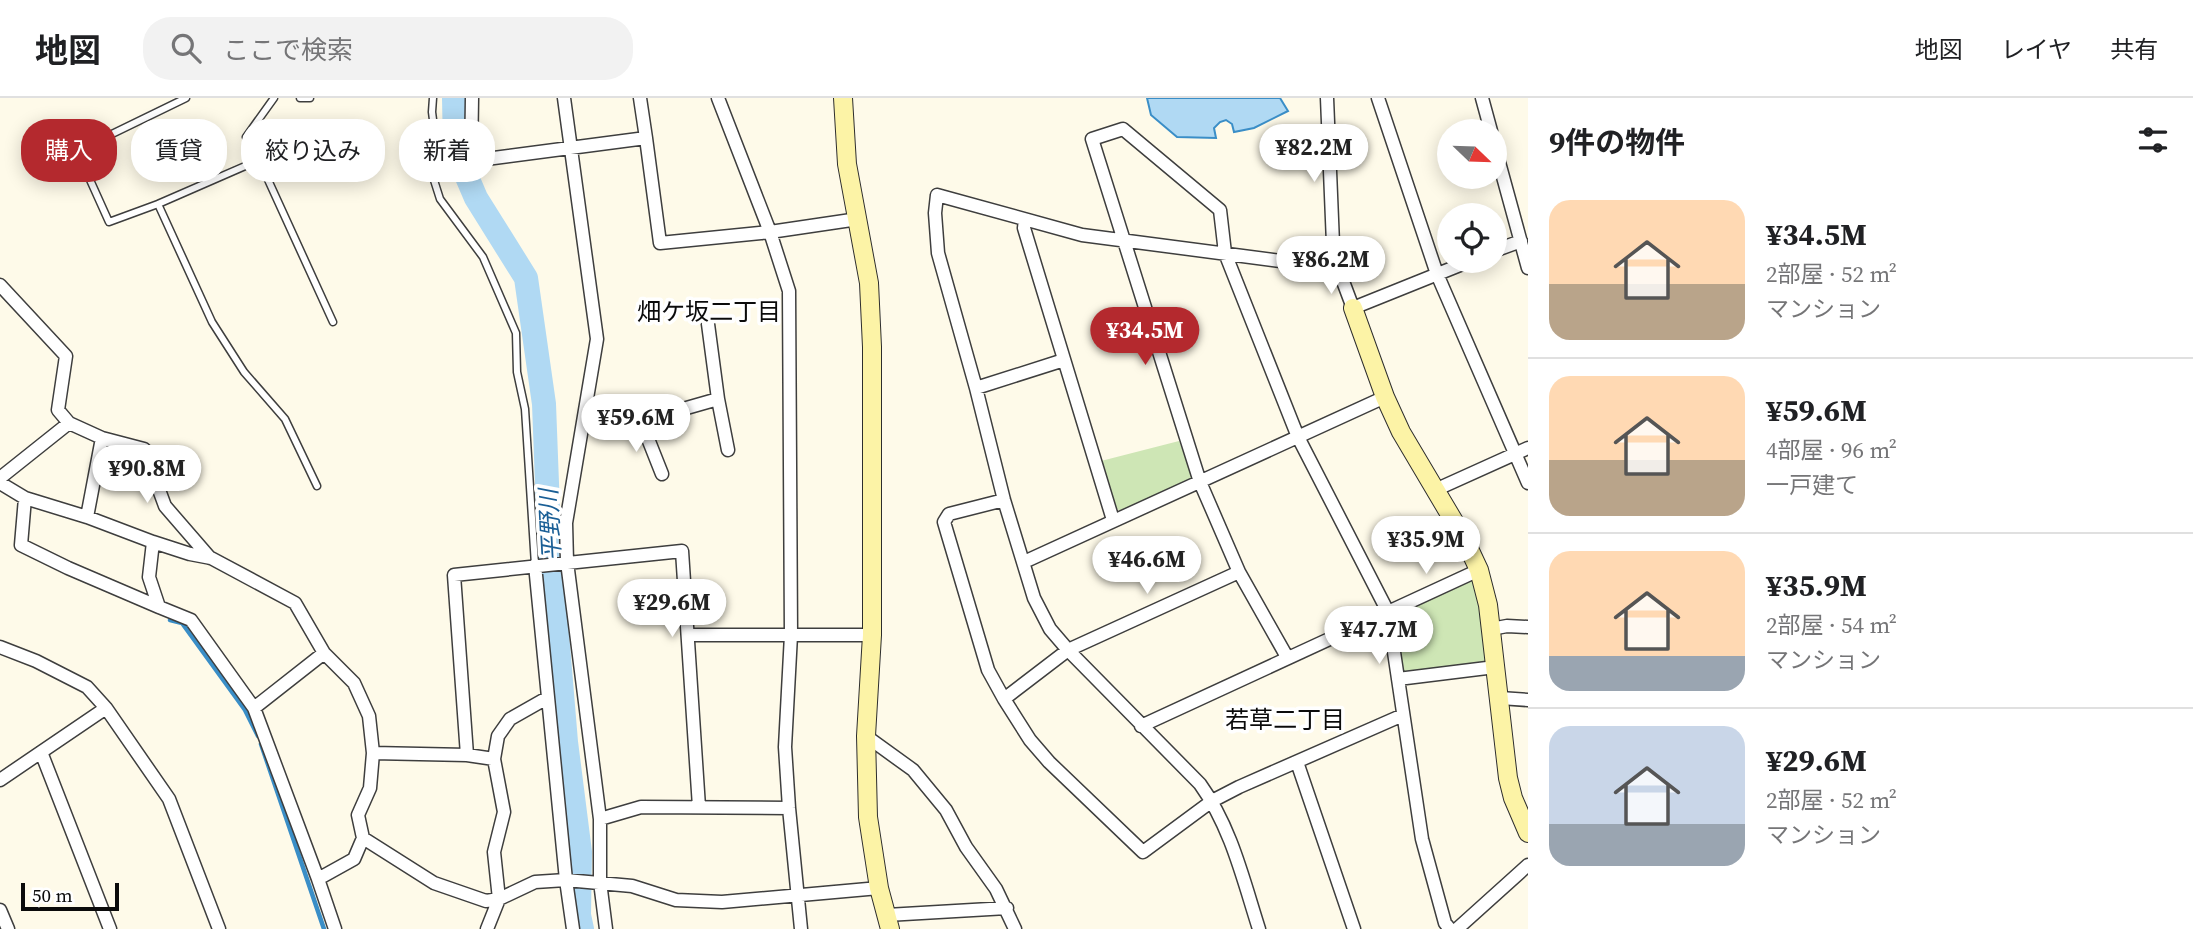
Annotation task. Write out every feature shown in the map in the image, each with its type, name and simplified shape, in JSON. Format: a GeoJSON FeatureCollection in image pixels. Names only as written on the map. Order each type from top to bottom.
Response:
{"type":"FeatureCollection","features":[{"type":"Feature","properties":{"kind":"street"},"geometry":{"type":"LineString","coordinates":[[472,98],[471,161],[646,138]]}},
{"type":"Feature","properties":{"kind":"street"},"geometry":{"type":"LineString","coordinates":[[564,98],[597,340],[566,523],[567,562],[600,819],[600,882],[606,929]]}},
{"type":"Feature","properties":{"kind":"street"},"geometry":{"type":"LineString","coordinates":[[640,98],[660,243],[770,232],[858,219]]}},
{"type":"Feature","properties":{"kind":"street"},"geometry":{"type":"LineString","coordinates":[[718,98],[770,232],[789,291],[791,635],[785,747],[801,929]]}},
{"type":"Feature","properties":{"kind":"street"},"geometry":{"type":"LineString","coordinates":[[843,98],[847,164],[869,283],[872,347],[872,635],[866,736],[868,817],[880,888],[888,922],[1007,908]]}},
{"type":"Feature","properties":{"kind":"street"},"geometry":{"type":"LineString","coordinates":[[1327,98],[1334,268],[1340,276],[1385,397],[1401,432],[1465,540],[1479,570],[1488,605],[1508,778],[1513,798],[1528,833]]}},
{"type":"Feature","properties":{"kind":"street"},"geometry":{"type":"LineString","coordinates":[[1378,98],[1437,274],[1528,483]]}},
{"type":"Feature","properties":{"kind":"street"},"geometry":{"type":"LineString","coordinates":[[1482,98],[1488,119]]}},
{"type":"Feature","properties":{"kind":"street"},"geometry":{"type":"LineString","coordinates":[[1287,657],[1239,572],[1200,482],[1092,139],[1123,129],[1220,210],[1225,253],[1298,437],[1388,612],[1422,839],[1450,929]]}},
{"type":"Feature","properties":{"kind":"street"},"geometry":{"type":"LineString","coordinates":[[1507,189],[1528,268]]}},
{"type":"Feature","properties":{"kind":"street"},"geometry":{"type":"LineString","coordinates":[[1259,929],[1233,847],[1212,801],[1200,784],[1068,650],[1050,629],[1034,598],[1004,500],[976,387],[938,253],[935,214],[937,195],[1082,235],[1334,268]]}},
{"type":"Feature","properties":{"kind":"street"},"geometry":{"type":"LineString","coordinates":[[1025,220],[1024,228],[1113,520]]}},
{"type":"Feature","properties":{"kind":"street"},"geometry":{"type":"LineString","coordinates":[[1507,246],[1521,241]]}},
{"type":"Feature","properties":{"kind":"street"},"geometry":{"type":"LineString","coordinates":[[1353,308],[1437,274]]}},
{"type":"Feature","properties":{"kind":"street"},"geometry":{"type":"LineString","coordinates":[[0,285],[66,356],[58,410],[69,423],[102,438],[144,449],[153,458],[158,487],[165,506],[211,558]]}},
{"type":"Feature","properties":{"kind":"street"},"geometry":{"type":"LineString","coordinates":[[708,324],[728,450]]}},
{"type":"Feature","properties":{"kind":"street"},"geometry":{"type":"LineString","coordinates":[[976,387],[1064,360]]}},
{"type":"Feature","properties":{"kind":"street"},"geometry":{"type":"LineString","coordinates":[[1024,562],[1385,397]]}},
{"type":"Feature","properties":{"kind":"street"},"geometry":{"type":"LineString","coordinates":[[585,411],[597,411],[615,432],[641,421],[718,399]]}},
{"type":"Feature","properties":{"kind":"street"},"geometry":{"type":"LineString","coordinates":[[641,421],[662,474]]}},
{"type":"Feature","properties":{"kind":"street"},"geometry":{"type":"LineString","coordinates":[[69,423],[0,480],[25,498],[190,554],[211,558],[295,603],[324,653],[354,682],[369,716],[373,753],[370,788],[358,815],[363,838],[354,859],[318,879]]}},
{"type":"Feature","properties":{"kind":"street"},"geometry":{"type":"LineString","coordinates":[[87,517],[102,438]]}},
{"type":"Feature","properties":{"kind":"street"},"geometry":{"type":"LineString","coordinates":[[1435,490],[1528,448]]}},
{"type":"Feature","properties":{"kind":"street"},"geometry":{"type":"LineString","coordinates":[[25,498],[21,545],[191,620],[254,708],[335,929]]}},
{"type":"Feature","properties":{"kind":"street"},"geometry":{"type":"LineString","coordinates":[[1004,500],[949,514],[944,522],[988,670],[1030,740],[1049,762],[1143,852],[1212,801],[1403,715]]}},
{"type":"Feature","properties":{"kind":"street"},"geometry":{"type":"LineString","coordinates":[[153,542],[149,577],[159,607]]}},
{"type":"Feature","properties":{"kind":"street"},"geometry":{"type":"LineString","coordinates":[[467,755],[454,575],[682,551],[699,807]]}},
{"type":"Feature","properties":{"kind":"street"},"geometry":{"type":"LineString","coordinates":[[534,565],[573,929]]}},
{"type":"Feature","properties":{"kind":"street"},"geometry":{"type":"LineString","coordinates":[[1141,726],[1479,570]]}},
{"type":"Feature","properties":{"kind":"street"},"geometry":{"type":"LineString","coordinates":[[1004,699],[1068,650],[1239,572]]}},
{"type":"Feature","properties":{"kind":"street"},"geometry":{"type":"LineString","coordinates":[[1491,629],[1507,626],[1528,627]]}},
{"type":"Feature","properties":{"kind":"street"},"geometry":{"type":"LineString","coordinates":[[689,635],[872,635]]}},
{"type":"Feature","properties":{"kind":"street"},"geometry":{"type":"LineString","coordinates":[[0,647],[36,661],[87,687],[106,708],[169,799],[219,929]]}},
{"type":"Feature","properties":{"kind":"street"},"geometry":{"type":"LineString","coordinates":[[254,708],[324,653]]}},
{"type":"Feature","properties":{"kind":"street"},"geometry":{"type":"LineString","coordinates":[[1398,680],[1495,667]]}},
{"type":"Feature","properties":{"kind":"street"},"geometry":{"type":"LineString","coordinates":[[487,929],[499,899],[494,852],[504,812],[494,759],[498,736],[510,719],[547,698]]}},
{"type":"Feature","properties":{"kind":"street"},"geometry":{"type":"LineString","coordinates":[[1500,698],[1528,700]]}},
{"type":"Feature","properties":{"kind":"street"},"geometry":{"type":"LineString","coordinates":[[1,779],[106,708]]}},
{"type":"Feature","properties":{"kind":"street"},"geometry":{"type":"LineString","coordinates":[[866,736],[914,770],[946,810],[966,847],[996,889],[1015,929]]}},
{"type":"Feature","properties":{"kind":"street"},"geometry":{"type":"LineString","coordinates":[[41,752],[110,929]]}},
{"type":"Feature","properties":{"kind":"street"},"geometry":{"type":"LineString","coordinates":[[373,753],[467,755],[494,759]]}},
{"type":"Feature","properties":{"kind":"street"},"geometry":{"type":"LineString","coordinates":[[1297,762],[1354,929]]}},
{"type":"Feature","properties":{"kind":"street"},"geometry":{"type":"LineString","coordinates":[[600,819],[641,807],[789,808]]}},
{"type":"Feature","properties":{"kind":"street"},"geometry":{"type":"LineString","coordinates":[[363,838],[434,883],[486,901],[499,899],[535,882],[566,880],[632,886],[676,900],[722,902],[880,888]]}},
{"type":"Feature","properties":{"kind":"street"},"geometry":{"type":"LineString","coordinates":[[1457,929],[1528,865]]}},
{"type":"Feature","properties":{"kind":"street"},"geometry":{"type":"LineString","coordinates":[[0,910],[8,929]]}},
{"type":"Feature","properties":{"kind":"lane"},"geometry":{"type":"LineString","coordinates":[[186,98],[77,151],[109,222],[241,168]]}},
{"type":"Feature","properties":{"kind":"lane"},"geometry":{"type":"LineString","coordinates":[[259,119],[274,98]]}},
{"type":"Feature","properties":{"kind":"lane"},"geometry":{"type":"LineString","coordinates":[[300,98],[310,98]]}},
{"type":"Feature","properties":{"kind":"lane"},"geometry":{"type":"LineString","coordinates":[[433,98],[436,143],[433,177],[440,199],[483,257],[516,333],[517,372],[525,409],[534,565]]}},
{"type":"Feature","properties":{"kind":"lane"},"geometry":{"type":"LineString","coordinates":[[269,182],[333,322]]}},
{"type":"Feature","properties":{"kind":"lane"},"geometry":{"type":"LineString","coordinates":[[158,204],[212,322],[244,372],[285,419],[317,486]]}},
{"type":"Feature","properties":{"kind":"green space"},"geometry":{"type":"Polygon","coordinates":[[[1179,441],[1193,480],[1120,511],[1116,508],[1101,461],[1179,441]]]}},
{"type":"Feature","properties":{"kind":"green space"},"geometry":{"type":"Polygon","coordinates":[[[1473,578],[1476,581],[1489,663],[1405,672],[1401,670],[1393,618],[1398,612],[1473,578]]]}},
{"type":"Feature","properties":{"kind":"water"},"geometry":{"type":"Polygon","coordinates":[[[1147,98],[1280,98],[1288,111],[1254,128],[1234,132],[1232,124],[1226,120],[1220,122],[1214,128],[1216,138],[1177,137],[1151,115],[1147,98]]]}},
{"type":"Feature","properties":{"kind":"waterway","name":"平野川"},"geometry":{"type":"LineString","coordinates":[[454,98],[455,149],[476,198],[526,278],[544,404],[549,536],[566,742],[580,852],[579,915],[582,929]]}},
{"type":"Feature","properties":{"kind":"waterway"},"geometry":{"type":"LineString","coordinates":[[170,620],[182,623],[245,710],[258,736]]}},
{"type":"Feature","properties":{"kind":"waterway"},"geometry":{"type":"LineString","coordinates":[[261,744],[324,929]]}},
{"type":"Feature","properties":{"kind":"district","name":"畑ケ坂二丁目"},"geometry":{"type":"Point","coordinates":[709,311]}},
{"type":"Feature","properties":{"kind":"district","name":"若草二丁目"},"geometry":{"type":"Point","coordinates":[1285,719]}}]}
